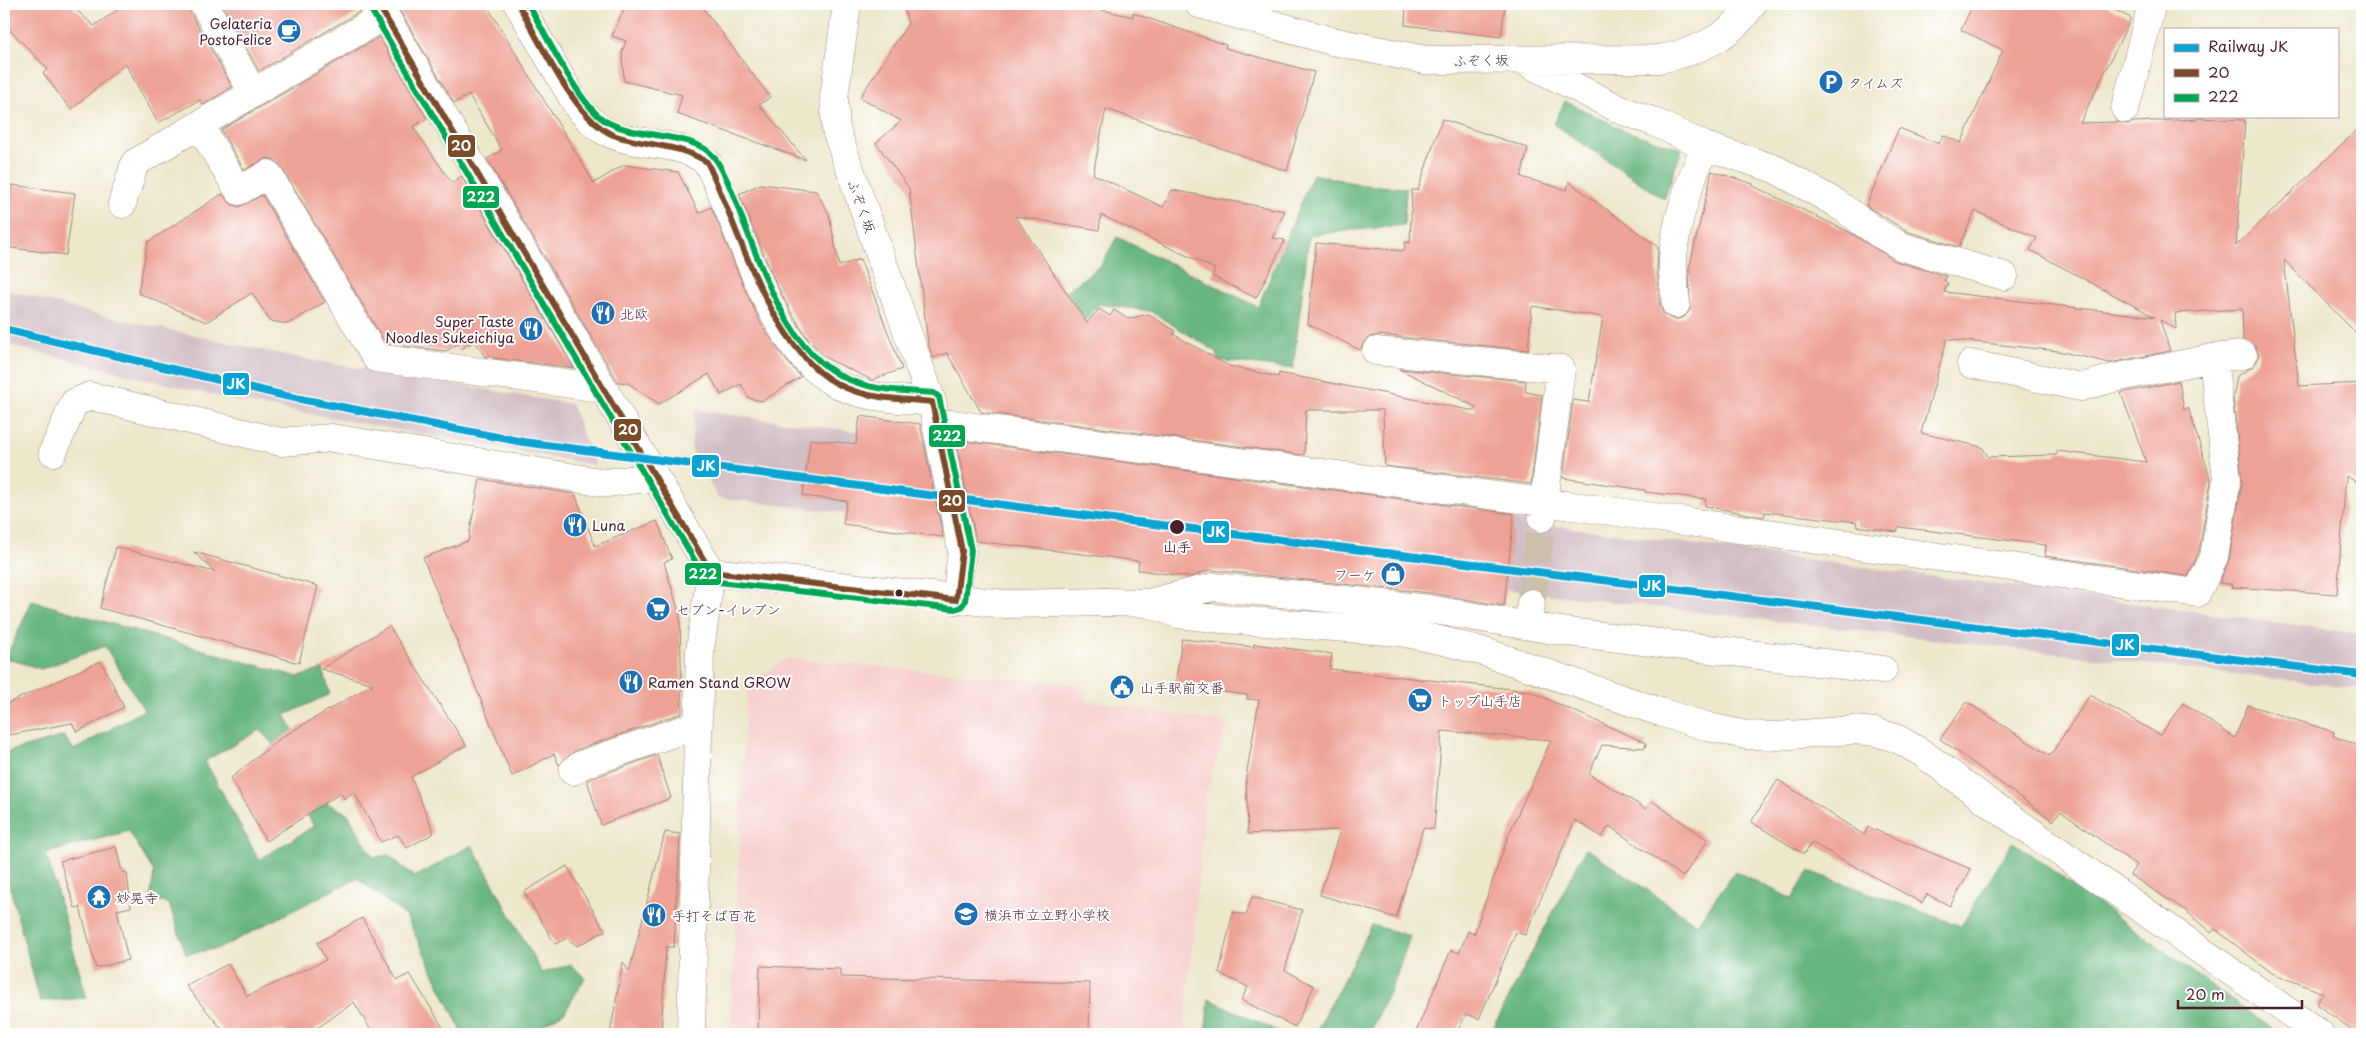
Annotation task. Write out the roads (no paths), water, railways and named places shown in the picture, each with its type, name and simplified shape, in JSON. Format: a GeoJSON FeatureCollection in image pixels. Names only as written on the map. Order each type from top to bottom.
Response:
{"type":"FeatureCollection","features":[{"type":"Feature","properties":{"kind":"street"},"geometry":{"type":"LineString","coordinates":[[204,4],[253,93]]}},
{"type":"Feature","properties":{"kind":"street"},"geometry":{"type":"LineString","coordinates":[[518,4],[578,107],[590,120],[614,135],[630,141],[676,146],[696,154],[707,162],[775,318],[809,364],[827,380],[845,388],[935,412],[1543,511],[2197,594],[2214,557],[2227,478],[2213,358]]}},
{"type":"Feature","properties":{"kind":"street","name":"ふぞく坂"},"geometry":{"type":"LineString","coordinates":[[847,4],[834,97],[836,130],[935,412],[962,551],[956,600]]}},
{"type":"Feature","properties":{"kind":"street","name":"ふぞく坂"},"geometry":{"type":"LineString","coordinates":[[1199,4],[1386,54],[1425,60],[1659,59],[1685,54],[1710,44],[1733,26],[1752,4]]}},
{"type":"Feature","properties":{"kind":"street"},"geometry":{"type":"LineString","coordinates":[[2125,109],[2152,4]]}},
{"type":"Feature","properties":{"kind":"street"},"geometry":{"type":"LineString","coordinates":[[122,204],[135,163],[253,93],[381,10],[711,572],[700,650],[691,1034]]}},
{"type":"Feature","properties":{"kind":"street"},"geometry":{"type":"LineString","coordinates":[[1519,59],[1586,94],[1705,146],[1775,169],[1836,203],[1878,233],[1903,247],[2004,276]]}},
{"type":"Feature","properties":{"kind":"street"},"geometry":{"type":"LineString","coordinates":[[199,125],[238,190],[268,174],[376,358],[602,388]]}},
{"type":"Feature","properties":{"kind":"street"},"geometry":{"type":"LineString","coordinates":[[1676,304],[1673,258],[1678,228],[1685,197],[1705,146]]}},
{"type":"Feature","properties":{"kind":"street"},"geometry":{"type":"LineString","coordinates":[[1376,351],[1561,369],[1543,511]]}},
{"type":"Feature","properties":{"kind":"street"},"geometry":{"type":"LineString","coordinates":[[1970,364],[2081,388],[2114,378],[2213,358],[2243,355]]}},
{"type":"Feature","properties":{"kind":"street"},"geometry":{"type":"LineString","coordinates":[[53,452],[74,404],[90,396],[282,442],[332,438],[606,483],[654,477]]}},
{"type":"Feature","properties":{"kind":"street"},"geometry":{"type":"LineString","coordinates":[[711,572],[1005,604],[1148,603],[1213,587],[1428,610],[1529,614],[1882,670]]}},
{"type":"Feature","properties":{"kind":"street"},"geometry":{"type":"LineString","coordinates":[[1148,603],[1178,614],[1401,632],[1444,641],[1485,652],[1663,714],[1709,728],[1746,735],[1777,736],[1852,730],[1876,732],[1898,739],[1922,753],[1987,801],[2320,1034]]}},
{"type":"Feature","properties":{"kind":"street"},"geometry":{"type":"LineString","coordinates":[[573,771],[581,765],[698,724]]}},
{"type":"Feature","properties":{"kind":"tunnel"},"geometry":{"type":"LineString","coordinates":[[1531,603],[1542,518]]}},
{"type":"Feature","properties":{"kind":"rail line","name":"JK"},"geometry":{"type":"LineString","coordinates":[[4,329],[290,397],[523,442],[1073,514],[2362,675]]}},
{"type":"Feature","properties":{"kind":"place","name":"Gelateria PostoFelice"},"geometry":{"type":"Point","coordinates":[289,31]}},
{"type":"Feature","properties":{"kind":"place","name":"タイムズ"},"geometry":{"type":"Point","coordinates":[1831,82]}},
{"type":"Feature","properties":{"kind":"place","name":"北欧"},"geometry":{"type":"Point","coordinates":[603,313]}},
{"type":"Feature","properties":{"kind":"place","name":"Super Taste Noodles Sukeichiya"},"geometry":{"type":"Point","coordinates":[531,329]}},
{"type":"Feature","properties":{"kind":"place","name":"Luna"},"geometry":{"type":"Point","coordinates":[575,525]}},
{"type":"Feature","properties":{"kind":"place","name":"山手"},"geometry":{"type":"Point","coordinates":[1177,527]}},
{"type":"Feature","properties":{"kind":"place","name":"フーケ"},"geometry":{"type":"Point","coordinates":[1393,574]}},
{"type":"Feature","properties":{"kind":"place","name":"セブン-イレブン"},"geometry":{"type":"Point","coordinates":[658,609]}},
{"type":"Feature","properties":{"kind":"place","name":"Ramen Stand GROW"},"geometry":{"type":"Point","coordinates":[631,682]}},
{"type":"Feature","properties":{"kind":"place","name":"山手駅前交番"},"geometry":{"type":"Point","coordinates":[1122,687]}},
{"type":"Feature","properties":{"kind":"place","name":"トップ山手店"},"geometry":{"type":"Point","coordinates":[1420,700]}},
{"type":"Feature","properties":{"kind":"place","name":"妙晃寺"},"geometry":{"type":"Point","coordinates":[99,897]}},
{"type":"Feature","properties":{"kind":"place","name":"横浜市立立野小学校"},"geometry":{"type":"Point","coordinates":[966,914]}},
{"type":"Feature","properties":{"kind":"place","name":"手打そば百花"},"geometry":{"type":"Point","coordinates":[654,915]}}]}
